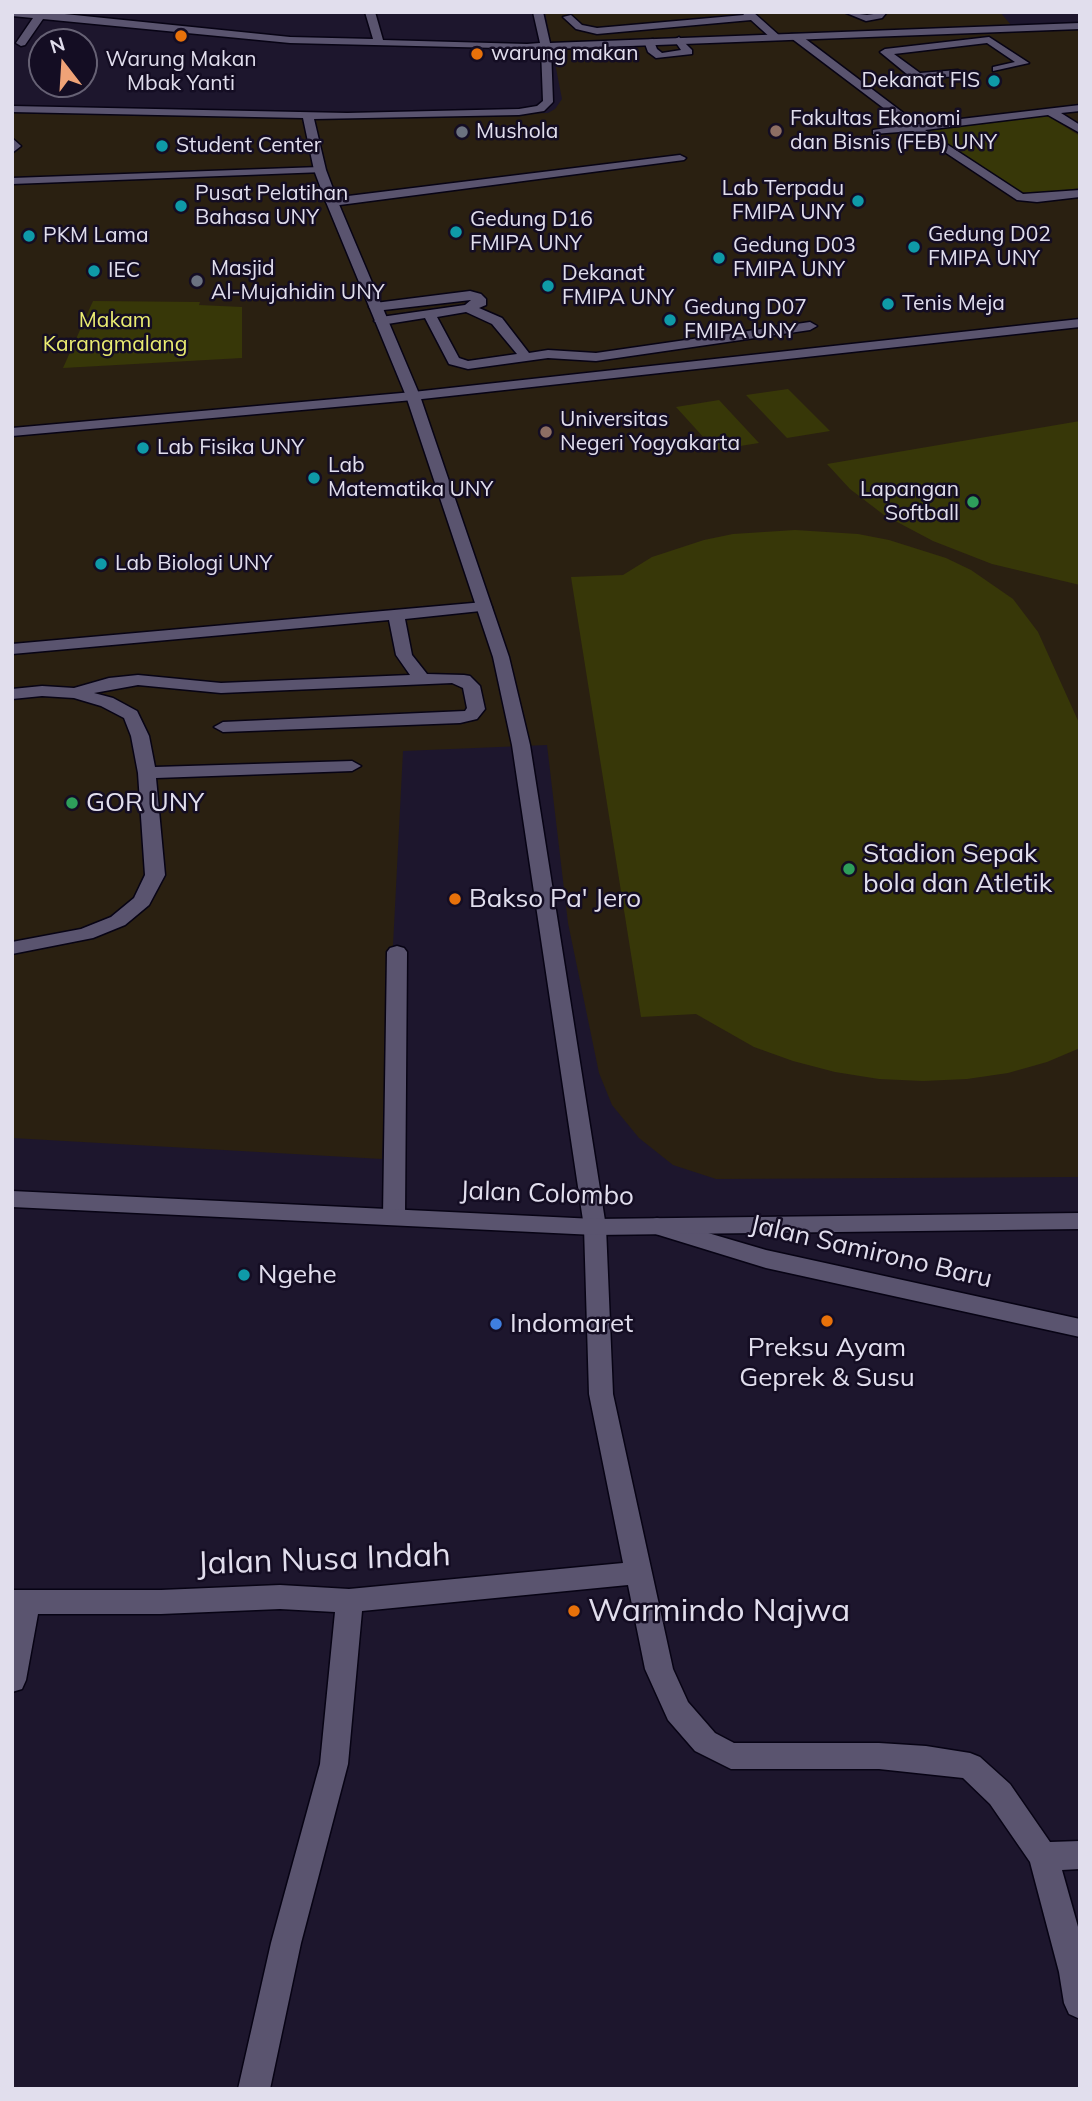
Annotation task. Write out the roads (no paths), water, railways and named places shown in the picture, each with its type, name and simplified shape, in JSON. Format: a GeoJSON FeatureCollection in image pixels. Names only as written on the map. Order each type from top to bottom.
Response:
{"type":"FeatureCollection","features":[{"type":"Feature","properties":{"kind":"street"},"geometry":{"type":"LineString","coordinates":[[370,12],[379,44]]}},
{"type":"Feature","properties":{"kind":"street"},"geometry":{"type":"LineString","coordinates":[[12,109],[308,116],[519,112],[540,109],[548,102],[546,47],[538,12]]}},
{"type":"Feature","properties":{"kind":"street"},"geometry":{"type":"LineString","coordinates":[[849,12],[858,17],[877,15],[886,33]]}},
{"type":"Feature","properties":{"kind":"street"},"geometry":{"type":"LineString","coordinates":[[12,13],[54,14],[267,38],[379,44],[546,47],[914,32],[1017,24],[1080,26]]}},
{"type":"Feature","properties":{"kind":"street"},"geometry":{"type":"LineString","coordinates":[[21,43],[41,14]]}},
{"type":"Feature","properties":{"kind":"street"},"geometry":{"type":"LineString","coordinates":[[568,17],[586,30],[750,14],[776,37]]}},
{"type":"Feature","properties":{"kind":"street"},"geometry":{"type":"LineString","coordinates":[[683,21],[702,39]]}},
{"type":"Feature","properties":{"kind":"street"},"geometry":{"type":"LineString","coordinates":[[646,25],[662,41]]}},
{"type":"Feature","properties":{"kind":"street"},"geometry":{"type":"LineString","coordinates":[[914,32],[934,45]]}},
{"type":"Feature","properties":{"kind":"street"},"geometry":{"type":"LineString","coordinates":[[795,36],[916,128],[1010,193],[1021,198],[1080,193]]}},
{"type":"Feature","properties":{"kind":"street"},"geometry":{"type":"LineString","coordinates":[[649,41],[652,50],[660,56],[688,52],[679,40]]}},
{"type":"Feature","properties":{"kind":"street"},"geometry":{"type":"LineString","coordinates":[[958,74],[919,76],[885,52],[989,40],[1024,63],[997,69]]}},
{"type":"Feature","properties":{"kind":"street"},"geometry":{"type":"LineString","coordinates":[[877,132],[1080,108]]}},
{"type":"Feature","properties":{"kind":"street"},"geometry":{"type":"LineString","coordinates":[[1051,112],[1080,130]]}},
{"type":"Feature","properties":{"kind":"street"},"geometry":{"type":"LineString","coordinates":[[308,116],[320,170],[332,202],[414,396],[500,657],[521,746],[595,1227],[601,1394],[659,1669],[678,1711],[705,1742],[731,1756],[879,1756],[926,1759],[970,1766],[1000,1794],[1043,1856],[1075,1972],[1080,2003]]}},
{"type":"Feature","properties":{"kind":"street"},"geometry":{"type":"LineString","coordinates":[[12,141],[15,146],[12,150]]}},
{"type":"Feature","properties":{"kind":"street"},"geometry":{"type":"LineString","coordinates":[[332,202],[680,158]]}},
{"type":"Feature","properties":{"kind":"street"},"geometry":{"type":"LineString","coordinates":[[12,181],[320,170]]}},
{"type":"Feature","properties":{"kind":"street"},"geometry":{"type":"LineString","coordinates":[[375,307],[459,295],[470,295],[481,302],[468,308],[381,321]]}},
{"type":"Feature","properties":{"kind":"street"},"geometry":{"type":"LineString","coordinates":[[468,308],[497,321],[525,356]]}},
{"type":"Feature","properties":{"kind":"street"},"geometry":{"type":"LineString","coordinates":[[429,314],[454,361],[460,364],[548,354],[596,357],[810,326]]}},
{"type":"Feature","properties":{"kind":"street"},"geometry":{"type":"LineString","coordinates":[[12,432],[477,390],[1080,323]]}},
{"type":"Feature","properties":{"kind":"street"},"geometry":{"type":"LineString","coordinates":[[699,343],[716,363]]}},
{"type":"Feature","properties":{"kind":"street"},"geometry":{"type":"LineString","coordinates":[[12,649],[484,607]]}},
{"type":"Feature","properties":{"kind":"street"},"geometry":{"type":"LineString","coordinates":[[396,615],[404,655],[422,679]]}},
{"type":"Feature","properties":{"kind":"street"},"geometry":{"type":"LineString","coordinates":[[75,693],[110,683],[138,680],[221,688],[422,679],[464,680],[471,686],[476,709],[471,715],[460,718],[223,727]]}},
{"type":"Feature","properties":{"kind":"street"},"geometry":{"type":"LineString","coordinates":[[12,694],[42,691],[75,693],[107,702],[131,716],[140,736],[147,773],[155,875],[142,901],[118,921],[86,934],[12,948]]}},
{"type":"Feature","properties":{"kind":"street"},"geometry":{"type":"LineString","coordinates":[[147,773],[352,766]]}},
{"type":"Feature","properties":{"kind":"street"},"geometry":{"type":"LineString","coordinates":[[394,1216],[397,952]]}},
{"type":"Feature","properties":{"kind":"street","name":"Jalan Colombo"},"geometry":{"type":"LineString","coordinates":[[12,1199],[595,1227],[650,1224],[1080,1221]]}},
{"type":"Feature","properties":{"kind":"street","name":"Jalan Samirono Baru"},"geometry":{"type":"LineString","coordinates":[[650,1224],[766,1259],[1080,1328]]}},
{"type":"Feature","properties":{"kind":"street","name":"Jalan Nusa Indah"},"geometry":{"type":"LineString","coordinates":[[20,1601],[161,1602],[280,1597],[349,1601],[639,1573]]}},
{"type":"Feature","properties":{"kind":"street"},"geometry":{"type":"LineString","coordinates":[[12,1680],[20,1601]]}},
{"type":"Feature","properties":{"kind":"street"},"geometry":{"type":"LineString","coordinates":[[254,2089],[286,1943],[334,1764],[349,1601]]}},
{"type":"Feature","properties":{"kind":"street"},"geometry":{"type":"LineString","coordinates":[[1043,1856],[1080,1854]]}},
{"type":"Feature","properties":{"kind":"place","name":"Warung Makan Mbak Yanti"},"geometry":{"type":"Point","coordinates":[181,36]}},
{"type":"Feature","properties":{"kind":"place","name":"warung makan"},"geometry":{"type":"Point","coordinates":[477,54]}},
{"type":"Feature","properties":{"kind":"place","name":"Dekanat FIS"},"geometry":{"type":"Point","coordinates":[994,81]}},
{"type":"Feature","properties":{"kind":"place","name":"Fakultas Ekonomi dan Bisnis (FEB) UNY"},"geometry":{"type":"Point","coordinates":[776,131]}},
{"type":"Feature","properties":{"kind":"place","name":"Mushola"},"geometry":{"type":"Point","coordinates":[462,132]}},
{"type":"Feature","properties":{"kind":"place","name":"Student Center"},"geometry":{"type":"Point","coordinates":[162,146]}},
{"type":"Feature","properties":{"kind":"place","name":"Lab Terpadu FMIPA UNY"},"geometry":{"type":"Point","coordinates":[858,201]}},
{"type":"Feature","properties":{"kind":"place","name":"Pusat Pelatihan Bahasa UNY"},"geometry":{"type":"Point","coordinates":[181,206]}},
{"type":"Feature","properties":{"kind":"place","name":"Gedung D16 FMIPA UNY"},"geometry":{"type":"Point","coordinates":[456,232]}},
{"type":"Feature","properties":{"kind":"place","name":"PKM Lama"},"geometry":{"type":"Point","coordinates":[29,236]}},
{"type":"Feature","properties":{"kind":"place","name":"Gedung D02 FMIPA UNY"},"geometry":{"type":"Point","coordinates":[914,247]}},
{"type":"Feature","properties":{"kind":"place","name":"Gedung D03 FMIPA UNY"},"geometry":{"type":"Point","coordinates":[719,258]}},
{"type":"Feature","properties":{"kind":"place","name":"IEC"},"geometry":{"type":"Point","coordinates":[94,271]}},
{"type":"Feature","properties":{"kind":"place","name":"Masjid Al-Mujahidin UNY"},"geometry":{"type":"Point","coordinates":[197,281]}},
{"type":"Feature","properties":{"kind":"place","name":"Dekanat FMIPA UNY"},"geometry":{"type":"Point","coordinates":[548,286]}},
{"type":"Feature","properties":{"kind":"place","name":"Tenis Meja"},"geometry":{"type":"Point","coordinates":[888,304]}},
{"type":"Feature","properties":{"kind":"place","name":"Gedung D07 FMIPA UNY"},"geometry":{"type":"Point","coordinates":[670,320]}},
{"type":"Feature","properties":{"kind":"place","name":"Universitas Negeri Yogyakarta"},"geometry":{"type":"Point","coordinates":[546,432]}},
{"type":"Feature","properties":{"kind":"place","name":"Lab Fisika UNY"},"geometry":{"type":"Point","coordinates":[143,448]}},
{"type":"Feature","properties":{"kind":"place","name":"Lab Matematika UNY"},"geometry":{"type":"Point","coordinates":[314,478]}},
{"type":"Feature","properties":{"kind":"place","name":"Lapangan Softball"},"geometry":{"type":"Point","coordinates":[973,502]}},
{"type":"Feature","properties":{"kind":"place","name":"Lab Biologi UNY"},"geometry":{"type":"Point","coordinates":[101,564]}},
{"type":"Feature","properties":{"kind":"place","name":"GOR UNY"},"geometry":{"type":"Point","coordinates":[72,803]}},
{"type":"Feature","properties":{"kind":"place","name":"Stadion Sepak bola dan Atletik"},"geometry":{"type":"Point","coordinates":[849,869]}},
{"type":"Feature","properties":{"kind":"place","name":"Bakso Pa' Jero"},"geometry":{"type":"Point","coordinates":[455,899]}},
{"type":"Feature","properties":{"kind":"place","name":"Ngehe"},"geometry":{"type":"Point","coordinates":[244,1275]}},
{"type":"Feature","properties":{"kind":"place","name":"Preksu Ayam Geprek & Susu"},"geometry":{"type":"Point","coordinates":[827,1321]}},
{"type":"Feature","properties":{"kind":"place","name":"Indomaret"},"geometry":{"type":"Point","coordinates":[496,1324]}},
{"type":"Feature","properties":{"kind":"place","name":"Warmindo Najwa"},"geometry":{"type":"Point","coordinates":[574,1611]}},
{"type":"Feature","properties":{"kind":"park label","name":"Makam Karangmalang"},"geometry":{"type":"Point","coordinates":[115,333]}}]}
